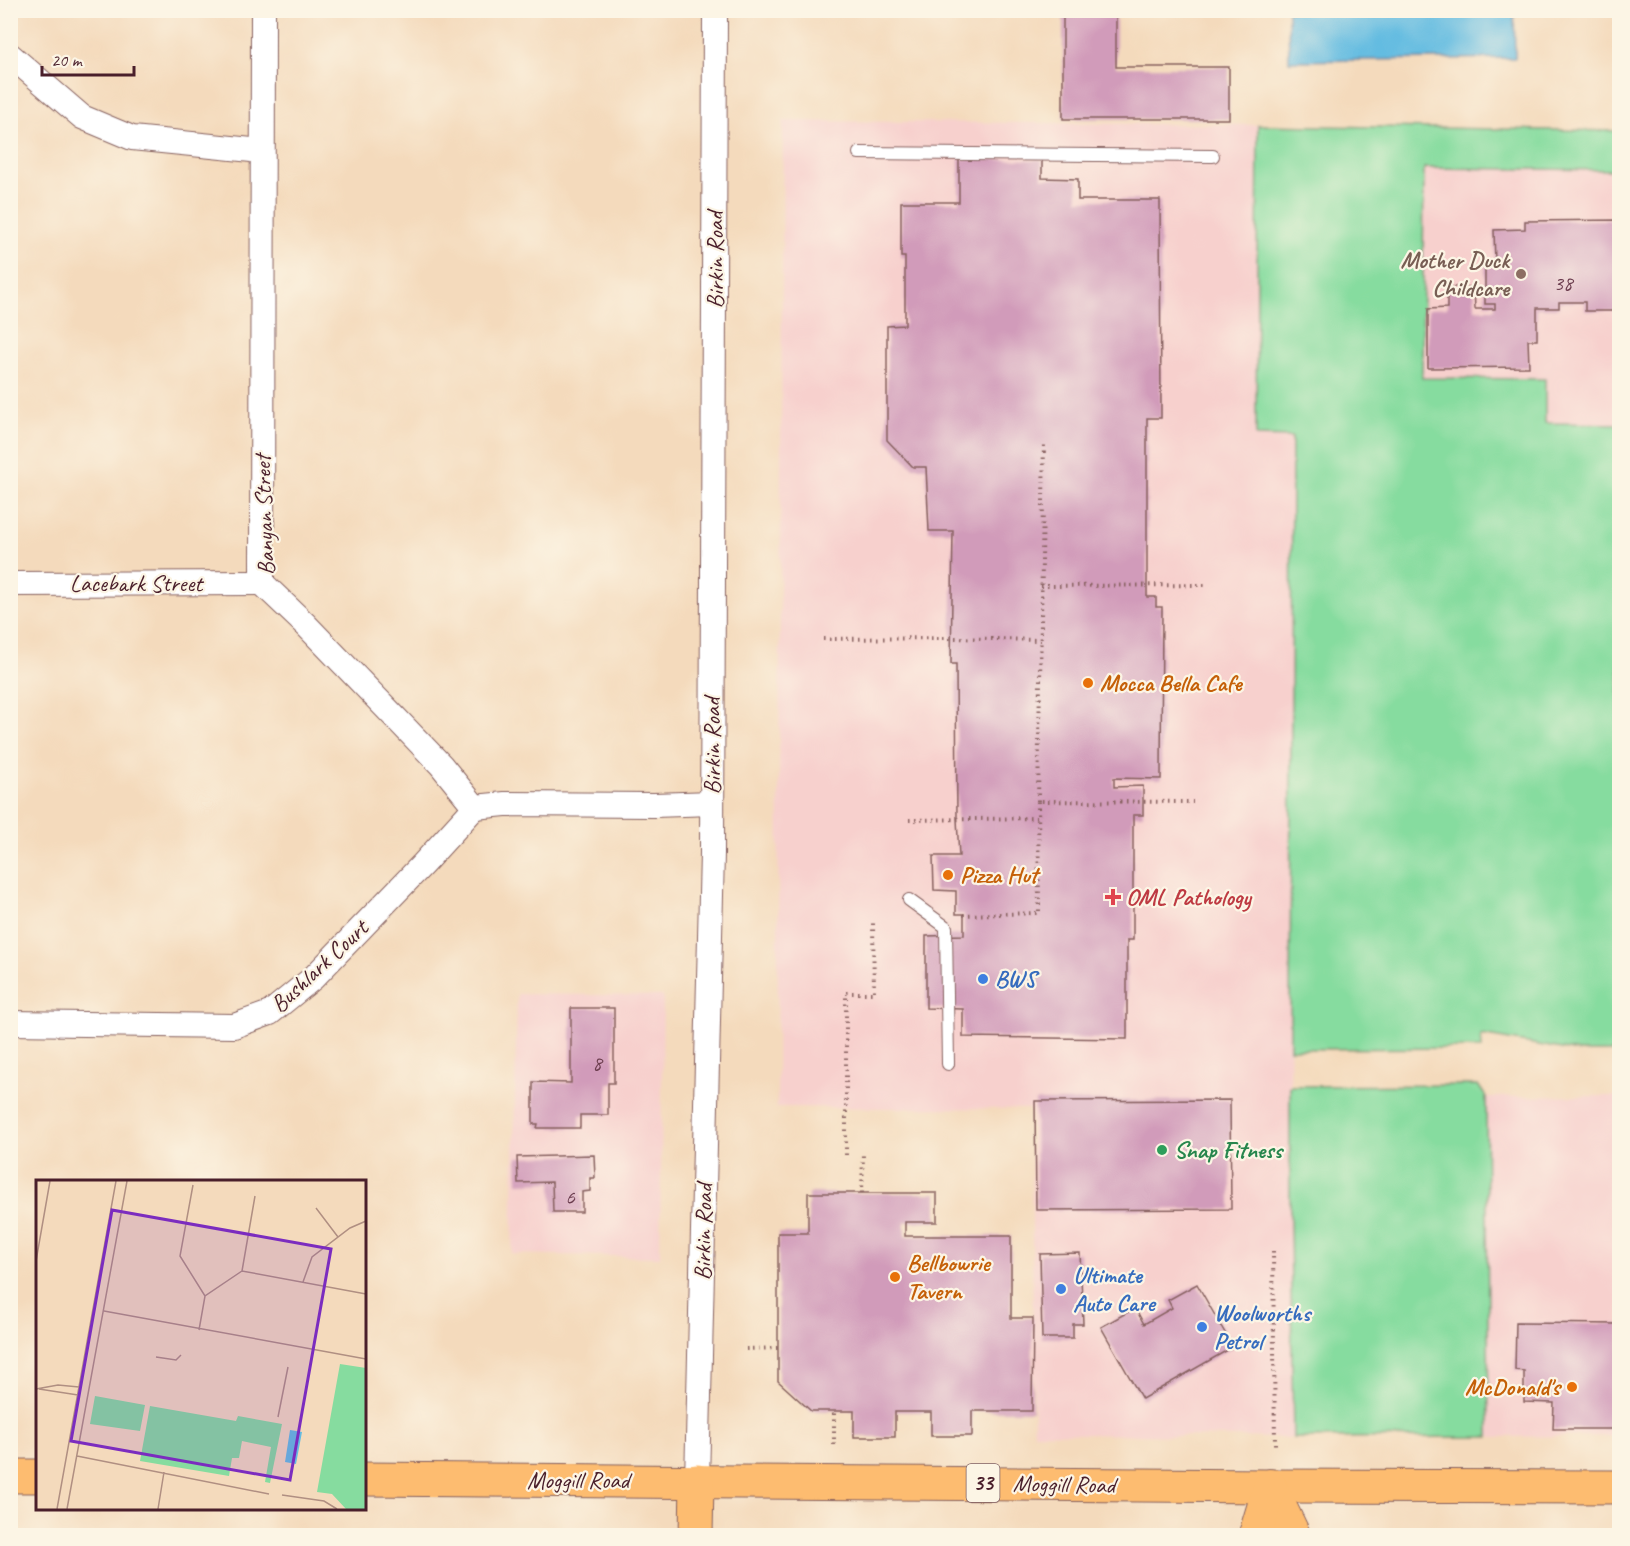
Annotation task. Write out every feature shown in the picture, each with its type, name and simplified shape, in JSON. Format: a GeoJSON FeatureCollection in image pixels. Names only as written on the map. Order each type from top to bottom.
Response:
{"type":"FeatureCollection","features":[{"type":"Feature","properties":{"kind":"main road"},"geometry":{"type":"LineString","coordinates":[[10,1476],[36,1476]]}},
{"type":"Feature","properties":{"kind":"main road","name":"Moggill Road"},"geometry":{"type":"LineString","coordinates":[[366,1479],[1620,1487]]}},
{"type":"Feature","properties":{"kind":"main road"},"geometry":{"type":"LineString","coordinates":[[696,1536],[697,1481]]}},
{"type":"Feature","properties":{"kind":"main road"},"geometry":{"type":"LineString","coordinates":[[1255,1536],[1270,1486]]}},
{"type":"Feature","properties":{"kind":"main road"},"geometry":{"type":"LineString","coordinates":[[1270,1486],[1294,1536]]}},
{"type":"Feature","properties":{"kind":"street","name":"Banyan Street"},"geometry":{"type":"LineString","coordinates":[[263,10],[262,583],[306,625],[441,765],[475,807]]}},
{"type":"Feature","properties":{"kind":"street","name":"Birkin Road"},"geometry":{"type":"LineString","coordinates":[[697,1481],[712,803],[715,10]]}},
{"type":"Feature","properties":{"kind":"street"},"geometry":{"type":"LineString","coordinates":[[10,55],[82,117],[132,138],[262,151]]}},
{"type":"Feature","properties":{"kind":"street","name":"Lacebark Street"},"geometry":{"type":"LineString","coordinates":[[10,584],[262,583]]}},
{"type":"Feature","properties":{"kind":"street"},"geometry":{"type":"LineString","coordinates":[[475,807],[505,804],[712,803]]}},
{"type":"Feature","properties":{"kind":"street","name":"Bushlark Court"},"geometry":{"type":"LineString","coordinates":[[10,1023],[234,1026],[270,1013],[313,978],[475,807]]}},
{"type":"Feature","properties":{"kind":"lane"},"geometry":{"type":"LineString","coordinates":[[859,153],[1213,156]]}},
{"type":"Feature","properties":{"kind":"lane"},"geometry":{"type":"LineString","coordinates":[[909,900],[946,927],[948,1064]]}},
{"type":"Feature","properties":{"kind":"path"},"geometry":{"type":"LineString","coordinates":[[946,927],[961,916],[1039,913],[1038,801],[1044,441]]}},
{"type":"Feature","properties":{"kind":"path"},"geometry":{"type":"LineString","coordinates":[[1041,586],[1209,585]]}},
{"type":"Feature","properties":{"kind":"path"},"geometry":{"type":"LineString","coordinates":[[823,639],[1040,640]]}},
{"type":"Feature","properties":{"kind":"path"},"geometry":{"type":"LineString","coordinates":[[1038,801],[1193,802]]}},
{"type":"Feature","properties":{"kind":"path"},"geometry":{"type":"LineString","coordinates":[[909,819],[1038,818]]}},
{"type":"Feature","properties":{"kind":"path"},"geometry":{"type":"LineString","coordinates":[[846,1155],[846,993],[874,993],[873,923]]}},
{"type":"Feature","properties":{"kind":"path"},"geometry":{"type":"LineString","coordinates":[[862,1193],[863,1154]]}},
{"type":"Feature","properties":{"kind":"path"},"geometry":{"type":"LineString","coordinates":[[1274,1251],[1275,1446]]}},
{"type":"Feature","properties":{"kind":"path"},"geometry":{"type":"LineString","coordinates":[[746,1349],[778,1348]]}},
{"type":"Feature","properties":{"kind":"path"},"geometry":{"type":"LineString","coordinates":[[834,1411],[834,1446]]}},
{"type":"Feature","properties":{"kind":"shaded area"},"geometry":{"type":"Polygon","coordinates":[[[783,121],[1258,125],[1256,435],[1292,436],[1290,1214],[1293,1438],[1034,1433],[1031,1109],[777,1107],[783,121]]]}},
{"type":"Feature","properties":{"kind":"shaded area","name":"Mother Duck Childcare"},"geometry":{"type":"Polygon","coordinates":[[[1424,168],[1619,170],[1619,424],[1544,423],[1545,379],[1422,378],[1424,168]]]}},
{"type":"Feature","properties":{"kind":"shaded area"},"geometry":{"type":"Polygon","coordinates":[[[517,994],[663,996],[660,1257],[512,1254],[517,994]]]}},
{"type":"Feature","properties":{"kind":"shaded area"},"geometry":{"type":"Polygon","coordinates":[[[1619,1096],[1619,1436],[1489,1437],[1486,1321],[1486,1097],[1619,1096]]]}},
{"type":"Feature","properties":{"kind":"green space"},"geometry":{"type":"Polygon","coordinates":[[[1258,125],[1619,131],[1619,170],[1424,168],[1422,378],[1545,379],[1545,423],[1619,424],[1619,1052],[1579,1052],[1481,1035],[1482,1048],[1290,1049],[1292,437],[1256,436],[1258,125]]]}},
{"type":"Feature","properties":{"kind":"green space"},"geometry":{"type":"Polygon","coordinates":[[[1478,1085],[1486,1097],[1489,1437],[1293,1438],[1290,1086],[1478,1085]]]}},
{"type":"Feature","properties":{"kind":"water"},"geometry":{"type":"Polygon","coordinates":[[[1288,11],[1514,11],[1515,58],[1289,61],[1288,11]]]}},
{"type":"Feature","properties":{"kind":"building"},"geometry":{"type":"Polygon","coordinates":[[[1063,10],[1116,10],[1116,67],[1229,67],[1229,119],[1063,119],[1063,10]]]}},
{"type":"Feature","properties":{"kind":"building"},"geometry":{"type":"Polygon","coordinates":[[[959,159],[1042,160],[1042,178],[1078,179],[1078,200],[1160,200],[1161,418],[1147,418],[1147,597],[1156,597],[1156,607],[1162,607],[1161,779],[1114,778],[1114,787],[1143,786],[1143,815],[1133,815],[1133,940],[1127,940],[1127,1039],[963,1037],[963,1009],[926,1008],[926,936],[964,935],[964,914],[956,914],[956,891],[934,890],[933,856],[959,856],[956,664],[951,664],[953,531],[929,531],[926,467],[913,467],[887,440],[887,326],[905,325],[905,257],[901,257],[901,202],[959,202],[959,159]]]}},
{"type":"Feature","properties":{"kind":"building"},"geometry":{"type":"Polygon","coordinates":[[[1620,220],[1620,311],[1585,311],[1585,302],[1559,302],[1559,308],[1537,308],[1537,340],[1528,340],[1529,367],[1428,368],[1428,309],[1447,308],[1447,287],[1474,287],[1475,309],[1495,309],[1495,304],[1485,304],[1485,263],[1495,262],[1494,230],[1525,229],[1525,221],[1620,220]]]}},
{"type":"Feature","properties":{"kind":"building"},"geometry":{"type":"Polygon","coordinates":[[[571,1008],[614,1008],[614,1083],[608,1083],[608,1115],[580,1115],[580,1128],[537,1128],[538,1124],[533,1124],[533,1082],[571,1083],[571,1008]]]}},
{"type":"Feature","properties":{"kind":"building"},"geometry":{"type":"Polygon","coordinates":[[[1230,1100],[1231,1209],[1036,1210],[1035,1101],[1230,1100]]]}},
{"type":"Feature","properties":{"kind":"building"},"geometry":{"type":"Polygon","coordinates":[[[594,1155],[595,1178],[590,1178],[590,1191],[582,1192],[582,1212],[553,1212],[552,1182],[518,1183],[517,1157],[594,1155]]]}},
{"type":"Feature","properties":{"kind":"building","name":"Bellbowrie Tavern"},"geometry":{"type":"Polygon","coordinates":[[[808,1193],[937,1193],[937,1222],[905,1222],[905,1236],[1011,1236],[1011,1318],[1033,1318],[1032,1411],[972,1411],[972,1436],[931,1436],[931,1412],[895,1412],[895,1437],[854,1437],[854,1411],[811,1411],[778,1381],[778,1233],[808,1233],[808,1193]]]}},
{"type":"Feature","properties":{"kind":"building","name":"Ultimate Auto Care"},"geometry":{"type":"Polygon","coordinates":[[[1080,1253],[1083,1324],[1073,1324],[1073,1338],[1042,1338],[1040,1254],[1080,1253]]]}},
{"type":"Feature","properties":{"kind":"building"},"geometry":{"type":"Polygon","coordinates":[[[1197,1284],[1233,1347],[1142,1399],[1101,1327],[1135,1308],[1144,1324],[1172,1308],[1168,1300],[1197,1284]]]}},
{"type":"Feature","properties":{"kind":"building","name":"McDonald's"},"geometry":{"type":"Polygon","coordinates":[[[1516,1323],[1620,1324],[1620,1429],[1553,1429],[1554,1403],[1524,1402],[1524,1371],[1515,1370],[1516,1323]]]}},
{"type":"Feature","properties":{"kind":"place","name":"Mother Duck Childcare"},"geometry":{"type":"Point","coordinates":[1521,274]}},
{"type":"Feature","properties":{"kind":"place","name":"Mocca Bella Cafe"},"geometry":{"type":"Point","coordinates":[1088,683]}},
{"type":"Feature","properties":{"kind":"place","name":"Pizza Hut"},"geometry":{"type":"Point","coordinates":[948,875]}},
{"type":"Feature","properties":{"kind":"place","name":"OML Pathology"},"geometry":{"type":"Point","coordinates":[1113,897]}},
{"type":"Feature","properties":{"kind":"place","name":"BWS"},"geometry":{"type":"Point","coordinates":[983,979]}},
{"type":"Feature","properties":{"kind":"place","name":"Snap Fitness"},"geometry":{"type":"Point","coordinates":[1162,1150]}},
{"type":"Feature","properties":{"kind":"place","name":"Bellbowrie Tavern"},"geometry":{"type":"Point","coordinates":[895,1277]}},
{"type":"Feature","properties":{"kind":"place","name":"Ultimate Auto Care"},"geometry":{"type":"Point","coordinates":[1061,1289]}},
{"type":"Feature","properties":{"kind":"place","name":"Woolworths Petrol"},"geometry":{"type":"Point","coordinates":[1202,1327]}},
{"type":"Feature","properties":{"kind":"place","name":"McDonald's"},"geometry":{"type":"Point","coordinates":[1572,1387]}}]}
